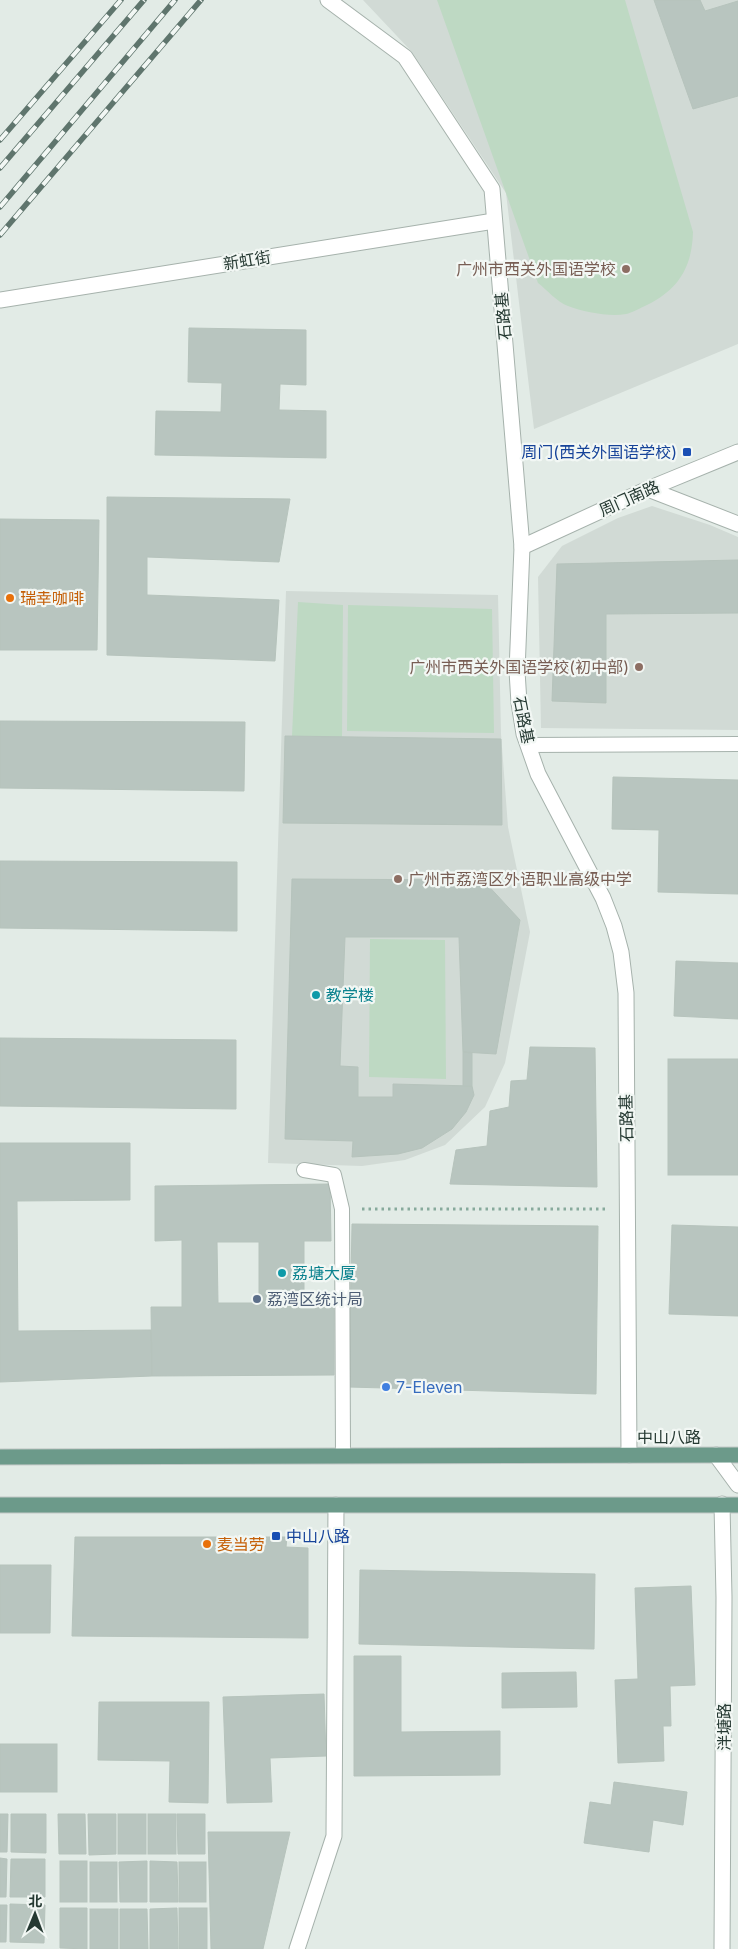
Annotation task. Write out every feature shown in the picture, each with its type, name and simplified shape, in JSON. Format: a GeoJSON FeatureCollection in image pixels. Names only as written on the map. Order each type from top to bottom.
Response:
{"type":"FeatureCollection","features":[{"type":"Feature","properties":{"kind":"main road","name":"中山八路"},"geometry":{"type":"LineString","coordinates":[[0,1457],[738,1455]]}},
{"type":"Feature","properties":{"kind":"main road"},"geometry":{"type":"LineString","coordinates":[[0,1505],[738,1504]]}},
{"type":"Feature","properties":{"kind":"street","name":"石路基"},"geometry":{"type":"LineString","coordinates":[[328,0],[405,58],[492,190],[522,547],[517,671],[519,703],[524,734],[538,774],[603,898],[614,926],[621,952],[626,993],[629,1455]]}},
{"type":"Feature","properties":{"kind":"street","name":"新虹街"},"geometry":{"type":"LineString","coordinates":[[0,300],[494,221]]}},
{"type":"Feature","properties":{"kind":"street","name":"周门南路"},"geometry":{"type":"LineString","coordinates":[[522,547],[648,489],[738,452]]}},
{"type":"Feature","properties":{"kind":"street"},"geometry":{"type":"LineString","coordinates":[[648,489],[738,524]]}},
{"type":"Feature","properties":{"kind":"street"},"geometry":{"type":"LineString","coordinates":[[716,1455],[738,1485]]}},
{"type":"Feature","properties":{"kind":"street","name":"泮塘路"},"geometry":{"type":"LineString","coordinates":[[722,1504],[724,1617],[722,1949]]}},
{"type":"Feature","properties":{"kind":"street"},"geometry":{"type":"LineString","coordinates":[[297,1949],[334,1836],[336,1505]]}},
{"type":"Feature","properties":{"kind":"lane"},"geometry":{"type":"LineString","coordinates":[[528,745],[738,744]]}},
{"type":"Feature","properties":{"kind":"lane"},"geometry":{"type":"LineString","coordinates":[[304,1170],[334,1176],[342,1209],[343,1456]]}},
{"type":"Feature","properties":{"kind":"path"},"geometry":{"type":"LineString","coordinates":[[342,1209],[628,1209]]}},
{"type":"Feature","properties":{"kind":"shaded area","name":"广州市西关外国语学校"},"geometry":{"type":"Polygon","coordinates":[[[363,0],[738,0],[738,344],[534,429],[506,193],[412,52],[363,0]]]}},
{"type":"Feature","properties":{"kind":"shaded area","name":"广州市西关外国语学校(初中部)"},"geometry":{"type":"Polygon","coordinates":[[[652,506],[710,525],[738,537],[738,730],[541,728],[538,577],[562,546],[618,518],[652,506]]]}},
{"type":"Feature","properties":{"kind":"shaded area","name":"广州市荔湾区外语职业高级中学"},"geometry":{"type":"Polygon","coordinates":[[[286,591],[498,595],[501,734],[508,827],[530,932],[505,1063],[485,1107],[445,1145],[405,1160],[362,1166],[268,1163],[286,591]]]}},
{"type":"Feature","properties":{"kind":"green space"},"geometry":{"type":"Polygon","coordinates":[[[437,0],[625,0],[693,232],[690,256],[682,276],[668,292],[631,313],[619,315],[604,314],[568,306],[556,299],[538,283],[437,0]]]}},
{"type":"Feature","properties":{"kind":"green space"},"geometry":{"type":"Polygon","coordinates":[[[298,602],[343,605],[342,737],[292,736],[298,602]]]}},
{"type":"Feature","properties":{"kind":"green space"},"geometry":{"type":"Polygon","coordinates":[[[348,605],[492,609],[494,733],[347,731],[348,605]]]}},
{"type":"Feature","properties":{"kind":"green space"},"geometry":{"type":"Polygon","coordinates":[[[370,939],[445,940],[446,1079],[369,1077],[370,939]]]}},
{"type":"Feature","properties":{"kind":"building"},"geometry":{"type":"Polygon","coordinates":[[[654,0],[700,0],[705,11],[738,1],[738,96],[693,109],[654,0]]]}},
{"type":"Feature","properties":{"kind":"building"},"geometry":{"type":"Polygon","coordinates":[[[189,328],[306,330],[306,385],[280,384],[279,410],[326,411],[326,458],[155,455],[156,411],[221,412],[222,383],[188,382],[189,328]]]}},
{"type":"Feature","properties":{"kind":"building"},"geometry":{"type":"Polygon","coordinates":[[[107,497],[290,499],[279,562],[147,557],[147,595],[279,600],[275,661],[107,655],[107,497]]]}},
{"type":"Feature","properties":{"kind":"building"},"geometry":{"type":"Polygon","coordinates":[[[0,519],[99,520],[97,650],[0,650],[0,519]]]}},
{"type":"Feature","properties":{"kind":"building"},"geometry":{"type":"Polygon","coordinates":[[[738,560],[738,613],[606,614],[606,703],[552,701],[557,564],[738,560]]]}},
{"type":"Feature","properties":{"kind":"building"},"geometry":{"type":"Polygon","coordinates":[[[0,721],[245,722],[244,791],[0,788],[0,721]]]}},
{"type":"Feature","properties":{"kind":"building"},"geometry":{"type":"Polygon","coordinates":[[[285,736],[501,739],[502,825],[283,823],[285,736]]]}},
{"type":"Feature","properties":{"kind":"building"},"geometry":{"type":"Polygon","coordinates":[[[613,777],[738,780],[738,894],[658,892],[659,830],[612,829],[613,777]]]}},
{"type":"Feature","properties":{"kind":"building"},"geometry":{"type":"Polygon","coordinates":[[[0,861],[237,862],[237,931],[0,928],[0,861]]]}},
{"type":"Feature","properties":{"kind":"building","name":"教学楼"},"geometry":{"type":"Polygon","coordinates":[[[292,879],[483,880],[520,920],[496,1054],[463,1052],[459,937],[345,937],[340,1066],[358,1067],[358,1097],[393,1097],[393,1084],[472,1086],[474,1095],[466,1112],[452,1129],[422,1148],[398,1154],[352,1157],[353,1141],[285,1139],[292,879]]]}},
{"type":"Feature","properties":{"kind":"building"},"geometry":{"type":"Polygon","coordinates":[[[676,961],[738,963],[738,1019],[674,1016],[676,961]]]}},
{"type":"Feature","properties":{"kind":"building"},"geometry":{"type":"Polygon","coordinates":[[[0,1038],[236,1040],[236,1109],[0,1106],[0,1038]]]}},
{"type":"Feature","properties":{"kind":"building"},"geometry":{"type":"Polygon","coordinates":[[[530,1047],[595,1048],[597,1187],[450,1184],[456,1150],[487,1146],[490,1111],[509,1107],[511,1081],[527,1080],[530,1047]]]}},
{"type":"Feature","properties":{"kind":"building"},"geometry":{"type":"Polygon","coordinates":[[[463,1052],[472,1053],[472,1086],[463,1086],[463,1052]]]}},
{"type":"Feature","properties":{"kind":"building"},"geometry":{"type":"Polygon","coordinates":[[[668,1059],[738,1059],[738,1175],[668,1175],[668,1059]]]}},
{"type":"Feature","properties":{"kind":"building"},"geometry":{"type":"Polygon","coordinates":[[[0,1143],[130,1143],[130,1200],[17,1201],[18,1331],[151,1330],[152,1376],[0,1382],[0,1143]]]}},
{"type":"Feature","properties":{"kind":"building","name":"荔塘大厦"},"geometry":{"type":"Polygon","coordinates":[[[330,1184],[331,1241],[304,1241],[304,1305],[334,1305],[334,1375],[152,1376],[151,1307],[182,1307],[182,1240],[155,1241],[155,1186],[330,1184]],[[217,1242],[218,1303],[259,1303],[259,1242],[217,1242]]]}},
{"type":"Feature","properties":{"kind":"building"},"geometry":{"type":"Polygon","coordinates":[[[352,1224],[598,1226],[596,1394],[349,1387],[352,1224]]]}},
{"type":"Feature","properties":{"kind":"building"},"geometry":{"type":"Polygon","coordinates":[[[672,1225],[738,1227],[738,1316],[669,1314],[672,1225]]]}},
{"type":"Feature","properties":{"kind":"building"},"geometry":{"type":"Polygon","coordinates":[[[75,1537],[287,1537],[286,1547],[308,1548],[308,1638],[72,1636],[75,1537]]]}},
{"type":"Feature","properties":{"kind":"building"},"geometry":{"type":"Polygon","coordinates":[[[0,1565],[51,1565],[50,1633],[0,1633],[0,1565]]]}},
{"type":"Feature","properties":{"kind":"building"},"geometry":{"type":"Polygon","coordinates":[[[360,1570],[595,1574],[594,1649],[359,1644],[360,1570]]]}},
{"type":"Feature","properties":{"kind":"building"},"geometry":{"type":"Polygon","coordinates":[[[691,1586],[695,1685],[670,1686],[671,1726],[663,1726],[664,1761],[618,1763],[615,1680],[638,1679],[635,1588],[691,1586]]]}},
{"type":"Feature","properties":{"kind":"building"},"geometry":{"type":"Polygon","coordinates":[[[354,1656],[401,1656],[401,1732],[500,1731],[500,1775],[354,1776],[354,1656]]]}},
{"type":"Feature","properties":{"kind":"building"},"geometry":{"type":"Polygon","coordinates":[[[576,1672],[577,1707],[502,1708],[502,1673],[576,1672]]]}},
{"type":"Feature","properties":{"kind":"building"},"geometry":{"type":"Polygon","coordinates":[[[324,1694],[326,1756],[270,1758],[272,1802],[227,1803],[223,1697],[324,1694]]]}},
{"type":"Feature","properties":{"kind":"building"},"geometry":{"type":"Polygon","coordinates":[[[99,1702],[209,1702],[208,1803],[169,1802],[170,1761],[98,1760],[99,1702]]]}},
{"type":"Feature","properties":{"kind":"building"},"geometry":{"type":"Polygon","coordinates":[[[0,1744],[57,1744],[57,1792],[0,1792],[0,1744]]]}},
{"type":"Feature","properties":{"kind":"building"},"geometry":{"type":"Polygon","coordinates":[[[614,1782],[687,1792],[683,1825],[653,1820],[649,1852],[584,1843],[590,1802],[611,1805],[614,1782]]]}},
{"type":"Feature","properties":{"kind":"building"},"geometry":{"type":"Polygon","coordinates":[[[0,1814],[8,1814],[7,1852],[0,1852],[0,1814]]]}},
{"type":"Feature","properties":{"kind":"building"},"geometry":{"type":"Polygon","coordinates":[[[11,1814],[46,1814],[46,1853],[11,1852],[11,1814]]]}},
{"type":"Feature","properties":{"kind":"building"},"geometry":{"type":"Polygon","coordinates":[[[58,1814],[85,1814],[86,1854],[59,1854],[58,1814]]]}},
{"type":"Feature","properties":{"kind":"building"},"geometry":{"type":"Polygon","coordinates":[[[88,1814],[116,1814],[116,1854],[89,1855],[88,1814]]]}},
{"type":"Feature","properties":{"kind":"building"},"geometry":{"type":"Polygon","coordinates":[[[118,1814],[146,1814],[146,1854],[118,1854],[118,1814]]]}},
{"type":"Feature","properties":{"kind":"building"},"geometry":{"type":"Polygon","coordinates":[[[148,1814],[176,1814],[176,1854],[148,1854],[148,1814]]]}},
{"type":"Feature","properties":{"kind":"building"},"geometry":{"type":"Polygon","coordinates":[[[177,1814],[205,1814],[205,1854],[178,1854],[177,1814]]]}},
{"type":"Feature","properties":{"kind":"building"},"geometry":{"type":"Polygon","coordinates":[[[208,1832],[290,1832],[263,1949],[211,1949],[208,1832]]]}},
{"type":"Feature","properties":{"kind":"building"},"geometry":{"type":"Polygon","coordinates":[[[0,1858],[7,1859],[6,1897],[0,1897],[0,1858]]]}},
{"type":"Feature","properties":{"kind":"building"},"geometry":{"type":"Polygon","coordinates":[[[11,1859],[45,1859],[45,1897],[10,1897],[11,1859]]]}},
{"type":"Feature","properties":{"kind":"building"},"geometry":{"type":"Polygon","coordinates":[[[60,1861],[87,1861],[87,1902],[60,1902],[60,1861]]]}},
{"type":"Feature","properties":{"kind":"building"},"geometry":{"type":"Polygon","coordinates":[[[147,1861],[147,1902],[120,1902],[119,1862],[147,1861]]]}},
{"type":"Feature","properties":{"kind":"building"},"geometry":{"type":"Polygon","coordinates":[[[150,1861],[177,1862],[178,1902],[150,1902],[150,1861]]]}},
{"type":"Feature","properties":{"kind":"building"},"geometry":{"type":"Polygon","coordinates":[[[90,1862],[117,1862],[117,1902],[90,1902],[90,1862]]]}},
{"type":"Feature","properties":{"kind":"building"},"geometry":{"type":"Polygon","coordinates":[[[179,1862],[206,1862],[206,1902],[179,1902],[179,1862]]]}},
{"type":"Feature","properties":{"kind":"building"},"geometry":{"type":"Polygon","coordinates":[[[10,1904],[45,1905],[44,1943],[10,1942],[10,1904]]]}},
{"type":"Feature","properties":{"kind":"building"},"geometry":{"type":"Polygon","coordinates":[[[0,1905],[7,1905],[6,1942],[0,1942],[0,1905]]]}},
{"type":"Feature","properties":{"kind":"building"},"geometry":{"type":"Polygon","coordinates":[[[60,1908],[87,1908],[87,1949],[60,1948],[60,1908]]]}},
{"type":"Feature","properties":{"kind":"building"},"geometry":{"type":"Polygon","coordinates":[[[177,1908],[178,1949],[150,1949],[150,1909],[177,1908]]]}},
{"type":"Feature","properties":{"kind":"building"},"geometry":{"type":"Polygon","coordinates":[[[179,1908],[207,1908],[207,1949],[179,1949],[179,1908]]]}},
{"type":"Feature","properties":{"kind":"building"},"geometry":{"type":"Polygon","coordinates":[[[90,1909],[118,1909],[118,1949],[90,1949],[90,1909]]]}},
{"type":"Feature","properties":{"kind":"building"},"geometry":{"type":"Polygon","coordinates":[[[120,1909],[147,1909],[148,1949],[120,1949],[120,1909]]]}},
{"type":"Feature","properties":{"kind":"railway"},"geometry":{"type":"LineString","coordinates":[[0,140],[121,0]]}},
{"type":"Feature","properties":{"kind":"railway"},"geometry":{"type":"LineString","coordinates":[[0,168],[144,0]]}},
{"type":"Feature","properties":{"kind":"railway"},"geometry":{"type":"LineString","coordinates":[[0,207],[175,0]]}},
{"type":"Feature","properties":{"kind":"railway"},"geometry":{"type":"LineString","coordinates":[[0,235],[201,0]]}},
{"type":"Feature","properties":{"kind":"place","name":"广州市西关外国语学校"},"geometry":{"type":"Point","coordinates":[626,269]}},
{"type":"Feature","properties":{"kind":"place","name":"周门(西关外国语学校)"},"geometry":{"type":"Point","coordinates":[687,452]}},
{"type":"Feature","properties":{"kind":"place","name":"瑞幸咖啡"},"geometry":{"type":"Point","coordinates":[10,598]}},
{"type":"Feature","properties":{"kind":"place","name":"广州市西关外国语学校(初中部)"},"geometry":{"type":"Point","coordinates":[639,667]}},
{"type":"Feature","properties":{"kind":"place","name":"广州市荔湾区外语职业高级中学"},"geometry":{"type":"Point","coordinates":[398,879]}},
{"type":"Feature","properties":{"kind":"place","name":"教学楼"},"geometry":{"type":"Point","coordinates":[316,995]}},
{"type":"Feature","properties":{"kind":"place","name":"荔塘大厦"},"geometry":{"type":"Point","coordinates":[282,1273]}},
{"type":"Feature","properties":{"kind":"place","name":"荔湾区统计局"},"geometry":{"type":"Point","coordinates":[257,1299]}},
{"type":"Feature","properties":{"kind":"place","name":"7-Eleven"},"geometry":{"type":"Point","coordinates":[386,1387]}},
{"type":"Feature","properties":{"kind":"place","name":"中山八路"},"geometry":{"type":"Point","coordinates":[276,1536]}},
{"type":"Feature","properties":{"kind":"place","name":"麦当劳"},"geometry":{"type":"Point","coordinates":[207,1544]}}]}
